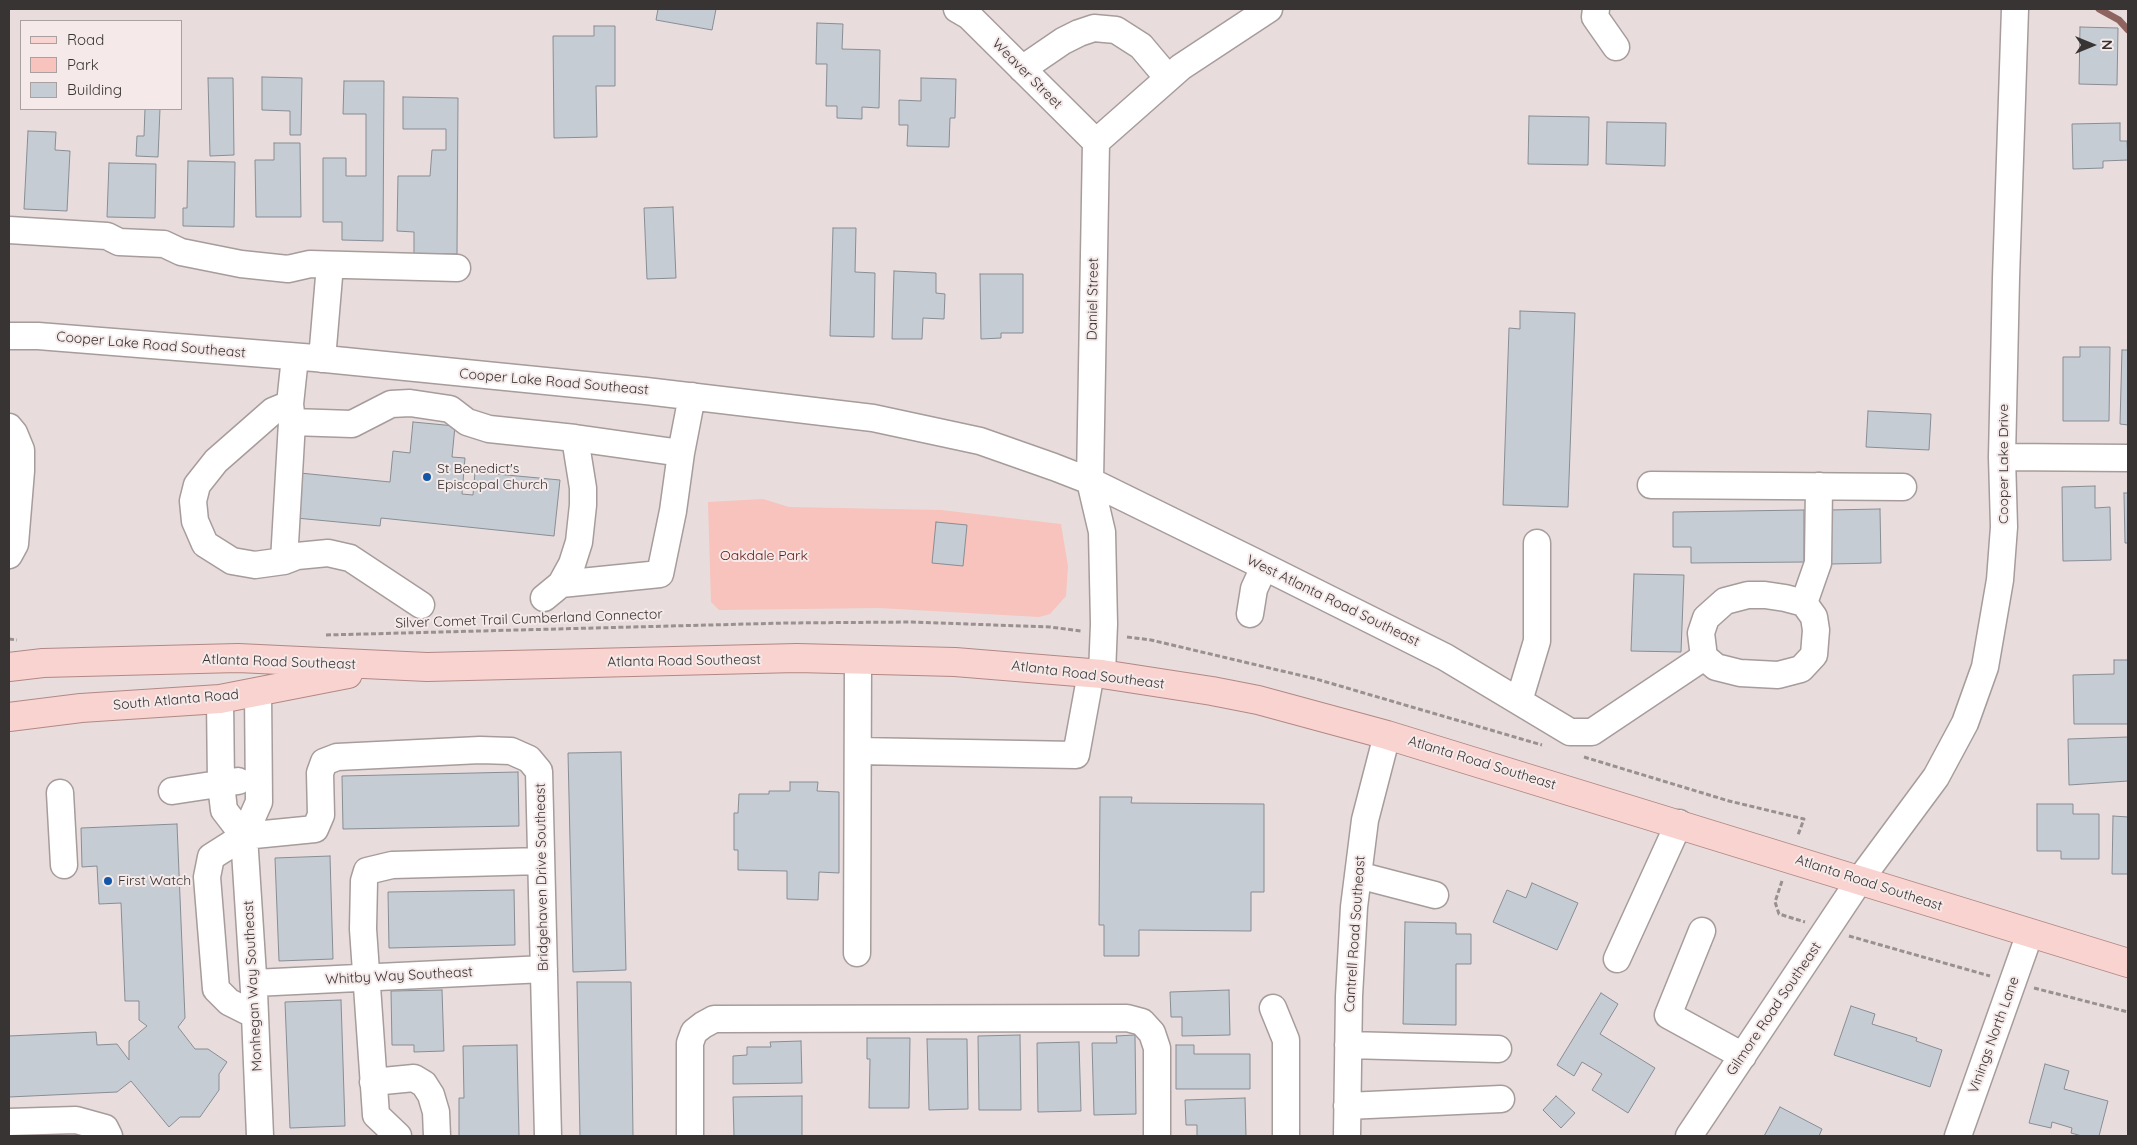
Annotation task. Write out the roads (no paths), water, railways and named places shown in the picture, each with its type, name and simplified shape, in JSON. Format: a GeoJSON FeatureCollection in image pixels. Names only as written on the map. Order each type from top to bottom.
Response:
{"type":"FeatureCollection","features":[{"type":"Feature","properties":{"kind":"main road"},"geometry":{"type":"LineString","coordinates":[[18,649],[43,663]]}},
{"type":"Feature","properties":{"kind":"main road","name":"Atlanta Road Southeast"},"geometry":{"type":"LineString","coordinates":[[9,667],[43,663],[238,658],[389,666],[797,658],[955,662],[1097,674],[1212,691],[1258,700],[1387,735],[2128,963]]}},
{"type":"Feature","properties":{"kind":"main road","name":"South Atlanta Road"},"geometry":{"type":"LineString","coordinates":[[9,717],[81,708],[220,699],[389,666]]}},
{"type":"Feature","properties":{"kind":"street","name":"Weaver Street"},"geometry":{"type":"LineString","coordinates":[[956,9],[968,16],[1096,142]]}},
{"type":"Feature","properties":{"kind":"street"},"geometry":{"type":"LineString","coordinates":[[1096,142],[1180,67],[1269,9]]}},
{"type":"Feature","properties":{"kind":"street"},"geometry":{"type":"LineString","coordinates":[[1596,9],[1595,17],[1616,47]]}},
{"type":"Feature","properties":{"kind":"street","name":"Cooper Lake Drive"},"geometry":{"type":"LineString","coordinates":[[1859,881],[1936,777],[1965,723],[1986,668],[1994,625],[2004,527],[2002,457],[2006,278],[2016,9]]}},
{"type":"Feature","properties":{"kind":"street"},"geometry":{"type":"LineString","coordinates":[[1022,69],[1063,41],[1105,19],[1141,46],[1168,78]]}},
{"type":"Feature","properties":{"kind":"street","name":"Daniel Street"},"geometry":{"type":"LineString","coordinates":[[858,752],[1076,754],[1097,674],[1104,624],[1102,532],[1090,481],[1096,142]]}},
{"type":"Feature","properties":{"kind":"street"},"geometry":{"type":"LineString","coordinates":[[9,230],[107,236],[120,242],[164,244],[181,252],[241,264],[288,269],[310,264],[458,268]]}},
{"type":"Feature","properties":{"kind":"street"},"geometry":{"type":"LineString","coordinates":[[322,359],[330,265]]}},
{"type":"Feature","properties":{"kind":"street","name":"Cooper Lake Road Southeast"},"geometry":{"type":"LineString","coordinates":[[9,336],[38,336],[322,359],[692,396],[873,418],[970,439],[1090,481]]}},
{"type":"Feature","properties":{"kind":"street"},"geometry":{"type":"LineString","coordinates":[[284,561],[295,357]]}},
{"type":"Feature","properties":{"kind":"street"},"geometry":{"type":"LineString","coordinates":[[575,438],[584,505],[580,542],[572,564],[552,591],[660,574],[674,512],[681,453],[692,396]]}},
{"type":"Feature","properties":{"kind":"street"},"geometry":{"type":"LineString","coordinates":[[421,605],[350,558],[328,552],[296,556],[284,561],[255,565],[232,561],[205,544],[195,521],[193,501],[197,485],[216,462],[273,411],[352,424],[391,404],[410,403],[450,409],[467,422],[489,429],[575,438],[681,453]]}},
{"type":"Feature","properties":{"kind":"street"},"geometry":{"type":"LineString","coordinates":[[9,427],[14,433],[21,450],[21,471],[16,544],[9,555]]}},
{"type":"Feature","properties":{"kind":"street"},"geometry":{"type":"LineString","coordinates":[[2002,457],[2128,458]]}},
{"type":"Feature","properties":{"kind":"street","name":"West Atlanta Road Southeast"},"geometry":{"type":"LineString","coordinates":[[1090,481],[1445,657],[1570,732],[1592,732],[1704,657]]}},
{"type":"Feature","properties":{"kind":"street"},"geometry":{"type":"LineString","coordinates":[[1651,485],[1903,487]]}},
{"type":"Feature","properties":{"kind":"street"},"geometry":{"type":"LineString","coordinates":[[1804,603],[1818,563],[1819,486]]}},
{"type":"Feature","properties":{"kind":"street"},"geometry":{"type":"LineString","coordinates":[[1519,701],[1536,641],[1537,543]]}},
{"type":"Feature","properties":{"kind":"street"},"geometry":{"type":"LineString","coordinates":[[1250,614],[1254,589],[1264,567]]}},
{"type":"Feature","properties":{"kind":"street"},"geometry":{"type":"LineString","coordinates":[[1765,594],[1804,603],[1814,617],[1816,630],[1814,655],[1801,669],[1778,676],[1740,673],[1716,666],[1704,657],[1702,634],[1706,618],[1725,601],[1748,595],[1765,594]]}},
{"type":"Feature","properties":{"kind":"street"},"geometry":{"type":"LineString","coordinates":[[857,954],[858,660]]}},
{"type":"Feature","properties":{"kind":"street","name":"Monhegan Way Southeast"},"geometry":{"type":"LineString","coordinates":[[258,692],[259,802],[244,836],[254,983],[260,1136]]}},
{"type":"Feature","properties":{"kind":"street"},"geometry":{"type":"LineString","coordinates":[[220,699],[221,784],[224,810],[244,836],[211,857],[207,876],[216,989],[229,1002],[255,1015]]}},
{"type":"Feature","properties":{"kind":"street","name":"Cantrell Road Southeast"},"geometry":{"type":"LineString","coordinates":[[1347,1136],[1348,1045],[1354,907],[1365,820],[1387,735]]}},
{"type":"Feature","properties":{"kind":"street","name":"Bridgehaven Drive Southeast"},"geometry":{"type":"LineString","coordinates":[[244,836],[315,829],[321,815],[320,773],[324,762],[337,757],[511,750],[529,759],[539,771],[548,1136]]}},
{"type":"Feature","properties":{"kind":"street"},"geometry":{"type":"LineString","coordinates":[[172,791],[259,777]]}},
{"type":"Feature","properties":{"kind":"street"},"geometry":{"type":"LineString","coordinates":[[60,793],[64,865]]}},
{"type":"Feature","properties":{"kind":"street"},"geometry":{"type":"LineString","coordinates":[[1617,959],[1679,824]]}},
{"type":"Feature","properties":{"kind":"street"},"geometry":{"type":"LineString","coordinates":[[398,1136],[376,1115],[363,929],[364,881],[367,871],[392,866],[541,861]]}},
{"type":"Feature","properties":{"kind":"street"},"geometry":{"type":"LineString","coordinates":[[1358,875],[1435,895]]}},
{"type":"Feature","properties":{"kind":"street","name":"Gilmore Road Southeast"},"geometry":{"type":"LineString","coordinates":[[1688,1136],[1859,881]]}},
{"type":"Feature","properties":{"kind":"street"},"geometry":{"type":"LineString","coordinates":[[1702,931],[1668,1015],[1743,1056]]}},
{"type":"Feature","properties":{"kind":"street","name":"Vinings North Lane"},"geometry":{"type":"LineString","coordinates":[[1958,1136],[2030,933]]}},
{"type":"Feature","properties":{"kind":"street","name":"Whitby Way Southeast"},"geometry":{"type":"LineString","coordinates":[[254,983],[544,969]]}},
{"type":"Feature","properties":{"kind":"street"},"geometry":{"type":"LineString","coordinates":[[1274,1008],[1286,1040],[1286,1136]]}},
{"type":"Feature","properties":{"kind":"street"},"geometry":{"type":"LineString","coordinates":[[690,1136],[690,1043],[694,1032],[702,1025],[714,1019],[1127,1018],[1142,1022],[1152,1034],[1157,1048],[1157,1136]]}},
{"type":"Feature","properties":{"kind":"street"},"geometry":{"type":"LineString","coordinates":[[1348,1045],[1498,1049]]}},
{"type":"Feature","properties":{"kind":"street"},"geometry":{"type":"LineString","coordinates":[[373,1082],[414,1078],[424,1084],[434,1103],[437,1136]]}},
{"type":"Feature","properties":{"kind":"street"},"geometry":{"type":"LineString","coordinates":[[1347,1106],[1501,1099]]}},
{"type":"Feature","properties":{"kind":"street"},"geometry":{"type":"LineString","coordinates":[[9,1122],[38,1129],[76,1120],[105,1128],[110,1136]]}},
{"type":"Feature","properties":{"kind":"waterway"},"geometry":{"type":"LineString","coordinates":[[2099,9],[2119,20],[2128,30]]}},
{"type":"Feature","properties":{"kind":"place","name":"St Benedict's Episcopal Church"},"geometry":{"type":"Point","coordinates":[427,477]}},
{"type":"Feature","properties":{"kind":"place","name":"First Watch"},"geometry":{"type":"Point","coordinates":[108,881]}},
{"type":"Feature","properties":{"kind":"park label","name":"Oakdale Park"},"geometry":{"type":"Point","coordinates":[764,556]}}]}
